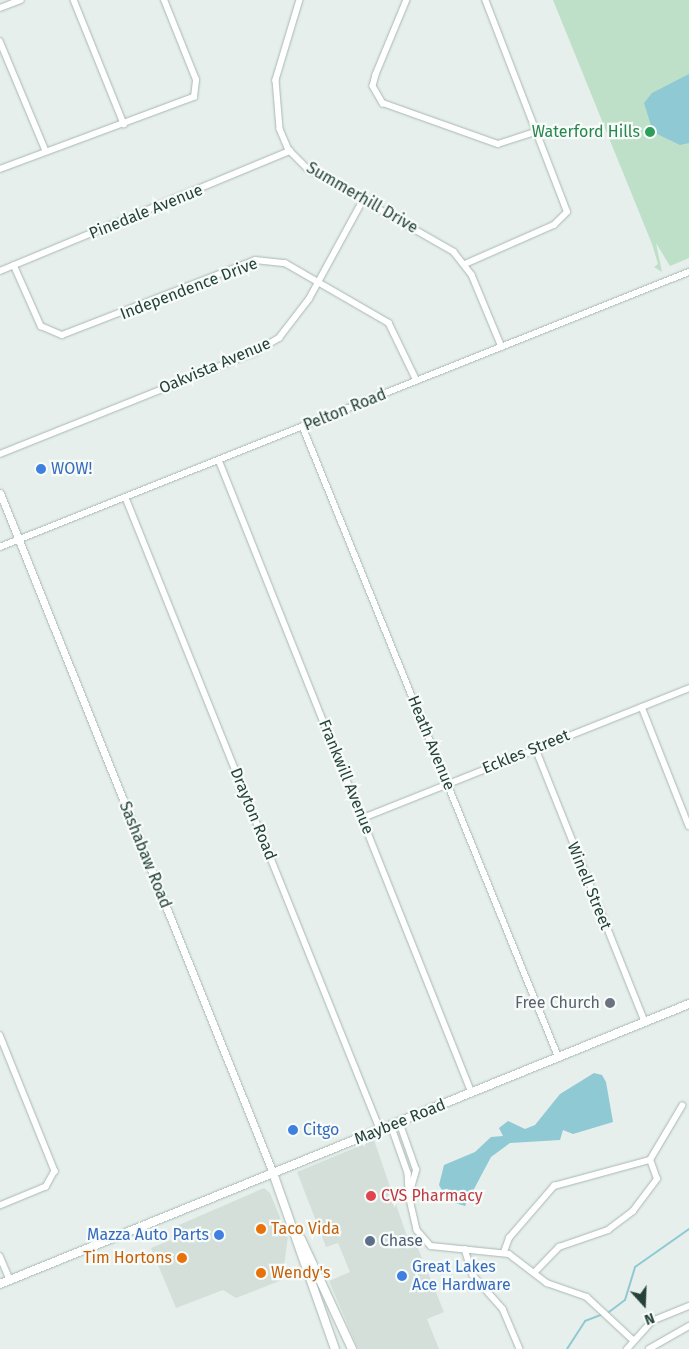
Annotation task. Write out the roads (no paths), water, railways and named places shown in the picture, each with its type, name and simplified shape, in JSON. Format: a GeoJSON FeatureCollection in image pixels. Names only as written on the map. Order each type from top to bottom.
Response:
{"type":"FeatureCollection","features":[{"type":"Feature","properties":{"kind":"main road","name":"Maybee Road"},"geometry":{"type":"LineString","coordinates":[[0,1284],[689,1004]]}},
{"type":"Feature","properties":{"kind":"main road","name":"Sashabaw Road"},"geometry":{"type":"LineString","coordinates":[[273,1173],[335,1349]]}},
{"type":"Feature","properties":{"kind":"main road","name":"Sashabaw Road"},"geometry":{"type":"LineString","coordinates":[[290,1217],[352,1349]]}},
{"type":"Feature","properties":{"kind":"main road"},"geometry":{"type":"LineString","coordinates":[[326,1326],[333,1319],[343,1327]]}},
{"type":"Feature","properties":{"kind":"street"},"geometry":{"type":"LineString","coordinates":[[0,8],[20,0]]}},
{"type":"Feature","properties":{"kind":"street"},"geometry":{"type":"LineString","coordinates":[[74,0],[124,124]]}},
{"type":"Feature","properties":{"kind":"street"},"geometry":{"type":"LineString","coordinates":[[0,169],[181,103],[198,91],[196,80],[164,0]]}},
{"type":"Feature","properties":{"kind":"street","name":"Summerhill Drive"},"geometry":{"type":"LineString","coordinates":[[300,0],[276,80],[280,129],[290,151],[307,168],[454,252],[465,264],[502,347]]}},
{"type":"Feature","properties":{"kind":"street"},"geometry":{"type":"LineString","coordinates":[[407,0],[373,86],[383,103],[498,144],[538,131]]}},
{"type":"Feature","properties":{"kind":"street"},"geometry":{"type":"LineString","coordinates":[[465,264],[554,225],[566,217],[567,208],[485,0]]}},
{"type":"Feature","properties":{"kind":"street"},"geometry":{"type":"LineString","coordinates":[[0,41],[46,151]]}},
{"type":"Feature","properties":{"kind":"street","name":"Pinedale Avenue"},"geometry":{"type":"LineString","coordinates":[[0,271],[290,151]]}},
{"type":"Feature","properties":{"kind":"street","name":"Oakvista Avenue"},"geometry":{"type":"LineString","coordinates":[[0,454],[267,346],[292,325],[363,200]]}},
{"type":"Feature","properties":{"kind":"street","name":"Independence Drive"},"geometry":{"type":"LineString","coordinates":[[14,265],[41,326],[62,335],[255,260],[285,263],[389,324],[416,381]]}},
{"type":"Feature","properties":{"kind":"street","name":"Pelton Road"},"geometry":{"type":"LineString","coordinates":[[0,547],[689,272]]}},
{"type":"Feature","properties":{"kind":"street","name":"Heath Avenue"},"geometry":{"type":"LineString","coordinates":[[303,427],[559,1058]]}},
{"type":"Feature","properties":{"kind":"street","name":"Frankwill Avenue"},"geometry":{"type":"LineString","coordinates":[[219,460],[472,1093]]}},
{"type":"Feature","properties":{"kind":"street","name":"Sashabaw Road"},"geometry":{"type":"LineString","coordinates":[[0,493],[273,1173]]}},
{"type":"Feature","properties":{"kind":"street","name":"Drayton Road"},"geometry":{"type":"LineString","coordinates":[[126,498],[380,1130]]}},
{"type":"Feature","properties":{"kind":"street","name":"Eckles Street"},"geometry":{"type":"LineString","coordinates":[[363,818],[689,688]]}},
{"type":"Feature","properties":{"kind":"street"},"geometry":{"type":"LineString","coordinates":[[642,707],[689,826]]}},
{"type":"Feature","properties":{"kind":"street","name":"Winell Street"},"geometry":{"type":"LineString","coordinates":[[536,749],[645,1022]]}},
{"type":"Feature","properties":{"kind":"street"},"geometry":{"type":"LineString","coordinates":[[0,1035],[55,1171],[46,1186],[0,1206]]}},
{"type":"Feature","properties":{"kind":"street"},"geometry":{"type":"LineString","coordinates":[[504,1252],[510,1238],[554,1186],[650,1160],[682,1106]]}},
{"type":"Feature","properties":{"kind":"street"},"geometry":{"type":"LineString","coordinates":[[399,1122],[414,1162],[416,1182],[409,1194]]}},
{"type":"Feature","properties":{"kind":"street"},"geometry":{"type":"LineString","coordinates":[[391,1125],[406,1165],[412,1214],[423,1239],[441,1249],[504,1252],[559,1289],[587,1297],[632,1340]]}},
{"type":"Feature","properties":{"kind":"street"},"geometry":{"type":"LineString","coordinates":[[534,1273],[559,1247],[608,1230],[633,1211],[657,1179],[650,1160]]}},
{"type":"Feature","properties":{"kind":"street"},"geometry":{"type":"LineString","coordinates":[[406,1165],[414,1162]]}},
{"type":"Feature","properties":{"kind":"street"},"geometry":{"type":"LineString","coordinates":[[465,1249],[473,1276],[503,1309],[520,1349]]}},
{"type":"Feature","properties":{"kind":"street"},"geometry":{"type":"LineString","coordinates":[[0,1256],[10,1280]]}},
{"type":"Feature","properties":{"kind":"street"},"geometry":{"type":"LineString","coordinates":[[627,1349],[632,1340],[652,1321],[689,1306]]}},
{"type":"Feature","properties":{"kind":"street"},"geometry":{"type":"LineString","coordinates":[[650,1349],[689,1326]]}},
{"type":"Feature","properties":{"kind":"water"},"geometry":{"type":"Polygon","coordinates":[[[689,74],[689,143],[680,145],[653,132],[644,103],[652,93],[689,74]]]}},
{"type":"Feature","properties":{"kind":"water"},"geometry":{"type":"Polygon","coordinates":[[[594,1073],[602,1075],[606,1082],[613,1122],[573,1134],[563,1130],[560,1140],[510,1143],[491,1157],[465,1206],[448,1201],[439,1185],[444,1165],[475,1152],[491,1137],[503,1136],[499,1128],[508,1121],[525,1129],[535,1125],[560,1094],[594,1073]]]}},
{"type":"Feature","properties":{"kind":"waterway"},"geometry":{"type":"LineString","coordinates":[[609,1312],[625,1300],[635,1267],[689,1229]]}},
{"type":"Feature","properties":{"kind":"waterway"},"geometry":{"type":"LineString","coordinates":[[567,1349],[585,1321],[601,1315]]}},
{"type":"Feature","properties":{"kind":"place","name":"Waterford Hills"},"geometry":{"type":"Point","coordinates":[650,132]}},
{"type":"Feature","properties":{"kind":"place","name":"WOW!"},"geometry":{"type":"Point","coordinates":[41,469]}},
{"type":"Feature","properties":{"kind":"place","name":"Free Church"},"geometry":{"type":"Point","coordinates":[610,1003]}},
{"type":"Feature","properties":{"kind":"place","name":"Citgo"},"geometry":{"type":"Point","coordinates":[293,1130]}},
{"type":"Feature","properties":{"kind":"place","name":"CVS Pharmacy"},"geometry":{"type":"Point","coordinates":[371,1196]}},
{"type":"Feature","properties":{"kind":"place","name":"Taco Vida"},"geometry":{"type":"Point","coordinates":[261,1229]}},
{"type":"Feature","properties":{"kind":"place","name":"Mazza Auto Parts"},"geometry":{"type":"Point","coordinates":[219,1235]}},
{"type":"Feature","properties":{"kind":"place","name":"Chase"},"geometry":{"type":"Point","coordinates":[370,1241]}},
{"type":"Feature","properties":{"kind":"place","name":"Tim Hortons"},"geometry":{"type":"Point","coordinates":[182,1258]}},
{"type":"Feature","properties":{"kind":"place","name":"Wendy's"},"geometry":{"type":"Point","coordinates":[261,1273]}},
{"type":"Feature","properties":{"kind":"place","name":"Great Lakes Ace Hardware"},"geometry":{"type":"Point","coordinates":[402,1276]}}]}
